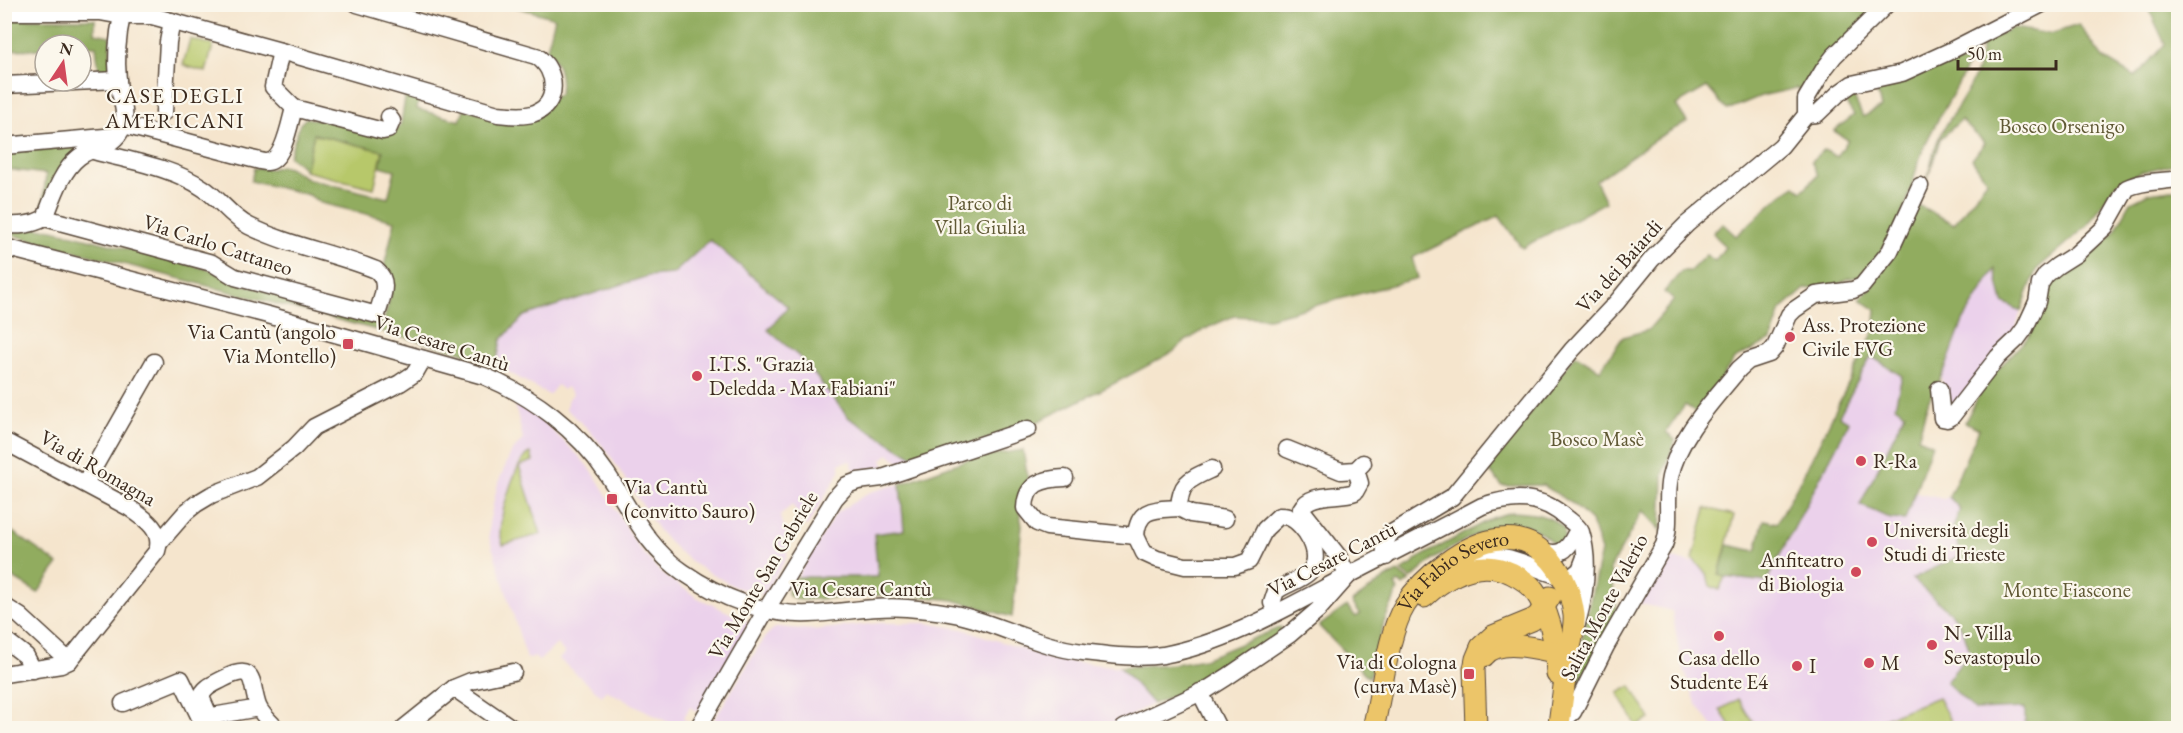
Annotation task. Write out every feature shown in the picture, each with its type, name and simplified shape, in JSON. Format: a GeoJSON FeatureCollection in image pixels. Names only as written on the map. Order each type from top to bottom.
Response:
{"type":"FeatureCollection","features":[{"type":"Feature","properties":{"kind":"main road","name":"Via Fabio Severo"},"geometry":{"type":"LineString","coordinates":[[1373,729],[1396,626],[1404,607],[1418,587],[1439,568],[1464,553],[1494,540],[1516,539],[1540,550],[1555,563],[1563,577],[1574,618],[1562,653]]}},
{"type":"Feature","properties":{"kind":"main road","name":"Via Fabio Severo"},"geometry":{"type":"LineString","coordinates":[[1385,676],[1407,621],[1419,602],[1433,588],[1466,570],[1484,566],[1501,568],[1529,585],[1543,607],[1561,620],[1565,627],[1559,726]]}},
{"type":"Feature","properties":{"kind":"main road"},"geometry":{"type":"LineString","coordinates":[[1476,729],[1474,669],[1481,647],[1493,636],[1532,620],[1563,577]]}},
{"type":"Feature","properties":{"kind":"main road"},"geometry":{"type":"LineString","coordinates":[[1474,669],[1493,648],[1512,646],[1562,653]]}},
{"type":"Feature","properties":{"kind":"street"},"geometry":{"type":"LineString","coordinates":[[4,12],[100,12],[122,16],[152,16],[498,114],[532,114],[548,103],[553,78],[546,64],[536,56],[357,4]]}},
{"type":"Feature","properties":{"kind":"street","name":"Via dei Baiardi"},"geometry":{"type":"LineString","coordinates":[[1386,557],[1384,544],[1390,534],[1452,498],[1572,350],[1617,302],[1652,258],[1670,240],[1781,147],[1806,115],[1806,99],[1824,69],[1834,56],[1887,4]]}},
{"type":"Feature","properties":{"kind":"street"},"geometry":{"type":"LineString","coordinates":[[1806,115],[1817,114],[1852,84],[1902,73],[2042,4]]}},
{"type":"Feature","properties":{"kind":"street"},"geometry":{"type":"LineString","coordinates":[[4,225],[20,226],[36,223],[45,218],[70,166],[78,158],[106,146],[120,130],[117,36],[122,16]]}},
{"type":"Feature","properties":{"kind":"street"},"geometry":{"type":"LineString","coordinates":[[164,112],[168,42],[172,21]]}},
{"type":"Feature","properties":{"kind":"street"},"geometry":{"type":"LineString","coordinates":[[281,51],[273,87],[294,108],[382,131],[392,126],[389,117]]}},
{"type":"Feature","properties":{"kind":"street"},"geometry":{"type":"LineString","coordinates":[[4,85],[118,80]]}},
{"type":"Feature","properties":{"kind":"street"},"geometry":{"type":"LineString","coordinates":[[4,146],[120,130],[267,162],[276,158],[281,151],[294,108]]}},
{"type":"Feature","properties":{"kind":"street","name":"Via Carlo Cattaneo"},"geometry":{"type":"LineString","coordinates":[[45,218],[212,263],[235,277],[377,315],[385,283],[376,270],[270,235],[247,225],[202,186],[182,177],[94,151]]}},
{"type":"Feature","properties":{"kind":"street"},"geometry":{"type":"LineString","coordinates":[[1939,389],[1942,417],[1947,419],[1952,416],[1998,357],[2025,328],[2037,302],[2040,284],[2046,275],[2076,254],[2105,227],[2127,188],[2142,183],[2164,182],[2178,178]]}},
{"type":"Feature","properties":{"kind":"street","name":"Salita Monte Valerio"},"geometry":{"type":"LineString","coordinates":[[1559,726],[1574,712],[1606,646],[1664,545],[1668,529],[1667,512],[1671,475],[1689,434],[1739,369],[1748,361],[1769,354],[1775,347],[1789,315],[1794,310],[1816,295],[1853,290],[1862,286],[1890,251],[1920,186]]}},
{"type":"Feature","properties":{"kind":"street","name":"Via Cesare Cantù"},"geometry":{"type":"LineString","coordinates":[[4,247],[268,315],[423,358],[499,382],[542,408],[588,448],[652,544],[666,560],[719,593],[766,610],[810,614],[870,607],[903,607],[943,611],[1078,652],[1159,656],[1194,648],[1276,612],[1482,506],[1516,498],[1534,500],[1554,508],[1580,529],[1586,557],[1585,586],[1582,604],[1562,653]]}},
{"type":"Feature","properties":{"kind":"street"},"geometry":{"type":"LineString","coordinates":[[4,674],[61,665],[69,661],[157,552],[159,543],[186,512],[211,495],[257,477],[294,448],[314,427],[415,373],[423,358]]}},
{"type":"Feature","properties":{"kind":"street"},"geometry":{"type":"LineString","coordinates":[[85,483],[154,362]]}},
{"type":"Feature","properties":{"kind":"street","name":"Via Monte San Gabriele"},"geometry":{"type":"LineString","coordinates":[[698,729],[766,610],[835,498],[847,485],[882,478],[1028,429]]}},
{"type":"Feature","properties":{"kind":"street","name":"Via di Romagna"},"geometry":{"type":"LineString","coordinates":[[4,441],[85,483],[145,518],[153,527],[159,543]]}},
{"type":"Feature","properties":{"kind":"street"},"geometry":{"type":"LineString","coordinates":[[1124,729],[1227,677],[1289,635],[1318,610],[1348,576],[1338,556],[1301,509],[1304,503],[1311,499],[1344,496],[1355,492],[1360,483],[1360,466],[1341,471],[1287,449]]}},
{"type":"Feature","properties":{"kind":"street"},"geometry":{"type":"LineString","coordinates":[[1179,508],[1181,490],[1185,483],[1212,469]]}},
{"type":"Feature","properties":{"kind":"street"},"geometry":{"type":"LineString","coordinates":[[1065,478],[1038,483],[1025,497],[1025,508],[1037,524],[1053,529],[1136,536]]}},
{"type":"Feature","properties":{"kind":"street"},"geometry":{"type":"LineString","coordinates":[[1225,519],[1191,514],[1179,508],[1155,510],[1142,515],[1137,524],[1136,536],[1144,553],[1157,559],[1185,566],[1235,566],[1249,561],[1266,529],[1279,516],[1290,517],[1305,531],[1314,544],[1315,558],[1310,572],[1276,591],[1272,603],[1276,612]]}},
{"type":"Feature","properties":{"kind":"street"},"geometry":{"type":"LineString","coordinates":[[1567,518],[1575,535],[1575,555],[1563,577],[1570,578],[1577,574],[1586,557]]}},
{"type":"Feature","properties":{"kind":"street"},"geometry":{"type":"LineString","coordinates":[[1540,550],[1552,554],[1563,553],[1575,535]]}},
{"type":"Feature","properties":{"kind":"street","name":"Via Fabio Severo"},"geometry":{"type":"LineString","coordinates":[[1433,588],[1462,567],[1486,557],[1521,561],[1563,577]]}},
{"type":"Feature","properties":{"kind":"street"},"geometry":{"type":"LineString","coordinates":[[4,606],[20,616],[69,661]]}},
{"type":"Feature","properties":{"kind":"street"},"geometry":{"type":"LineString","coordinates":[[4,639],[26,656],[33,670]]}},
{"type":"Feature","properties":{"kind":"street"},"geometry":{"type":"LineString","coordinates":[[259,708],[213,716],[208,713],[201,697],[203,692],[237,672],[244,673],[255,688],[259,708],[276,729]]}},
{"type":"Feature","properties":{"kind":"street"},"geometry":{"type":"LineString","coordinates":[[404,729],[454,688],[471,681],[513,672]]}},
{"type":"Feature","properties":{"kind":"street"},"geometry":{"type":"LineString","coordinates":[[123,703],[181,679],[205,729]]}},
{"type":"Feature","properties":{"kind":"street"},"geometry":{"type":"LineString","coordinates":[[454,688],[512,729]]}},
{"type":"Feature","properties":{"kind":"street"},"geometry":{"type":"LineString","coordinates":[[1200,692],[1218,729]]}},
{"type":"Feature","properties":{"kind":"shaded area"},"geometry":{"type":"Polygon","coordinates":[[[710,240],[789,307],[768,330],[803,360],[849,418],[918,460],[902,464],[888,454],[882,460],[885,467],[856,471],[851,461],[840,463],[840,471],[807,526],[803,524],[792,504],[780,516],[787,534],[787,557],[764,595],[735,587],[694,564],[676,549],[659,531],[607,451],[566,409],[568,400],[573,394],[570,390],[566,387],[563,390],[557,385],[549,395],[496,365],[501,340],[524,316],[648,276],[673,274],[710,240]]]}},
{"type":"Feature","properties":{"kind":"shaded area"},"geometry":{"type":"Polygon","coordinates":[[[1996,268],[2003,302],[2021,311],[2014,332],[1949,412],[1941,375],[1963,321],[1996,268]]]}},
{"type":"Feature","properties":{"kind":"shaded area","name":"Università degli Studi di Trieste"},"geometry":{"type":"Polygon","coordinates":[[[1871,355],[1902,376],[1895,406],[1905,413],[1904,520],[1915,493],[1944,499],[1949,497],[1960,509],[1952,530],[1962,555],[1912,579],[1955,617],[1964,633],[1970,652],[1946,682],[1975,710],[2025,708],[2025,728],[1714,728],[1696,703],[1681,661],[1672,611],[1633,602],[1663,556],[1692,563],[1706,508],[1734,515],[1719,575],[1767,582],[1849,422],[1839,417],[1871,355]]]}},
{"type":"Feature","properties":{"kind":"shaded area"},"geometry":{"type":"Polygon","coordinates":[[[514,399],[535,414],[579,456],[594,474],[638,547],[661,573],[698,598],[747,621],[748,627],[698,712],[690,707],[687,712],[683,719],[689,722],[685,728],[679,728],[606,690],[602,696],[559,659],[565,653],[557,644],[539,661],[534,657],[527,659],[489,537],[489,523],[498,483],[511,453],[523,439],[514,399]]]}},
{"type":"Feature","properties":{"kind":"shaded area"},"geometry":{"type":"Polygon","coordinates":[[[900,484],[904,530],[879,577],[797,577],[836,513],[870,492],[900,484]]]}},
{"type":"Feature","properties":{"kind":"shaded area"},"geometry":{"type":"Polygon","coordinates":[[[880,623],[926,623],[962,629],[1056,660],[1120,667],[1153,704],[1138,711],[1114,728],[709,728],[764,638],[773,629],[779,627],[813,630],[880,623]]]}},
{"type":"Feature","properties":{"kind":"green space","name":"Parco di Villa Giulia"},"geometry":{"type":"Polygon","coordinates":[[[509,5],[1880,5],[1805,94],[1797,88],[1761,96],[1727,110],[1707,87],[1676,105],[1687,122],[1659,137],[1596,181],[1606,202],[1522,248],[1499,216],[1412,258],[1418,278],[1269,318],[1234,316],[1209,327],[1184,342],[1173,352],[1027,427],[918,460],[849,418],[803,360],[768,330],[788,307],[710,240],[673,274],[648,276],[524,316],[501,340],[496,365],[461,352],[5,233],[36,228],[53,230],[211,270],[234,282],[384,320],[391,294],[384,267],[395,221],[321,203],[309,195],[251,181],[254,168],[272,169],[280,166],[290,168],[308,179],[388,198],[395,170],[380,166],[383,151],[314,134],[305,171],[300,164],[289,157],[300,124],[306,118],[397,130],[401,123],[406,93],[419,96],[417,109],[460,121],[464,109],[519,121],[560,93],[559,69],[552,56],[545,56],[555,18],[509,5]]]}},
{"type":"Feature","properties":{"kind":"green space","name":"Bosco Orsenigo"},"geometry":{"type":"Polygon","coordinates":[[[2147,5],[2178,5],[2178,163],[2141,172],[2117,183],[2087,226],[2036,270],[2021,311],[2003,302],[1995,269],[1963,321],[1946,367],[1928,402],[1918,438],[1932,444],[1905,520],[1891,519],[1860,505],[1905,413],[1895,406],[1902,376],[1871,356],[1839,416],[1849,422],[1766,582],[1719,575],[1727,545],[1756,551],[1764,520],[1777,523],[1811,460],[1874,331],[1876,310],[1860,299],[1871,287],[1918,205],[1954,224],[1987,181],[1972,159],[1985,143],[1961,120],[1940,139],[1927,181],[1939,138],[1974,78],[1981,54],[1981,41],[2013,28],[2050,34],[2079,25],[2103,58],[2135,77],[2165,44],[2147,5]]]}},
{"type":"Feature","properties":{"kind":"green space"},"geometry":{"type":"Polygon","coordinates":[[[4,19],[95,19],[95,33],[110,36],[111,70],[99,72],[96,46],[93,46],[93,33],[33,33],[33,49],[5,50],[4,19]]]}},
{"type":"Feature","properties":{"kind":"green space"},"geometry":{"type":"Polygon","coordinates":[[[190,39],[213,45],[206,72],[183,65],[190,39]]]}},
{"type":"Feature","properties":{"kind":"green space","name":"Bosco Masè"},"geometry":{"type":"Polygon","coordinates":[[[1973,50],[1962,77],[1922,152],[1901,216],[1876,259],[1859,277],[1849,278],[1839,284],[1805,289],[1781,310],[1771,340],[1734,359],[1698,413],[1685,405],[1666,432],[1675,440],[1663,475],[1661,531],[1643,510],[1610,569],[1617,612],[1568,704],[1601,551],[1591,521],[1573,504],[1543,485],[1502,486],[1486,467],[1576,355],[1600,370],[1623,337],[1648,330],[1674,300],[1664,292],[1682,271],[1690,271],[1706,255],[1715,261],[1725,247],[1713,233],[1722,223],[1736,236],[1780,196],[1795,186],[1802,191],[1818,175],[1811,161],[1824,150],[1837,157],[1848,140],[1834,131],[1854,115],[1843,99],[1852,93],[1863,117],[1881,107],[1875,85],[1945,61],[1964,63],[1973,50]]]}},
{"type":"Feature","properties":{"kind":"green space"},"geometry":{"type":"Polygon","coordinates":[[[314,134],[383,151],[374,188],[305,171],[314,134]]]}},
{"type":"Feature","properties":{"kind":"green space"},"geometry":{"type":"Polygon","coordinates":[[[83,145],[43,205],[46,174],[5,169],[5,151],[83,145]]]}},
{"type":"Feature","properties":{"kind":"green space","name":"Monte Fiascone"},"geometry":{"type":"Polygon","coordinates":[[[2178,189],[2178,728],[2025,728],[2025,708],[1975,710],[1946,682],[1970,652],[1964,633],[1955,617],[1912,579],[1962,555],[1952,530],[1960,509],[1949,497],[1979,429],[1965,422],[1983,388],[2029,336],[2053,279],[2067,267],[2092,253],[2113,234],[2131,202],[2149,193],[2178,189]]]}},
{"type":"Feature","properties":{"kind":"green space"},"geometry":{"type":"Polygon","coordinates":[[[1023,450],[1028,480],[1018,505],[1022,525],[1012,617],[953,600],[900,594],[800,600],[789,596],[788,591],[797,577],[878,577],[874,534],[904,530],[900,484],[972,458],[1023,450]]]}},
{"type":"Feature","properties":{"kind":"green space"},"geometry":{"type":"Polygon","coordinates":[[[531,453],[533,461],[519,466],[525,457],[531,453]]]}},
{"type":"Feature","properties":{"kind":"green space"},"geometry":{"type":"Polygon","coordinates":[[[519,466],[541,534],[503,545],[500,531],[503,512],[519,466]]]}},
{"type":"Feature","properties":{"kind":"green space"},"geometry":{"type":"Polygon","coordinates":[[[1706,508],[1734,515],[1719,574],[1725,577],[1719,590],[1710,586],[1707,575],[1693,559],[1706,508]]]}},
{"type":"Feature","properties":{"kind":"green space"},"geometry":{"type":"Polygon","coordinates":[[[1511,512],[1533,514],[1553,520],[1564,529],[1564,542],[1554,544],[1531,528],[1522,525],[1508,525],[1478,534],[1447,550],[1411,579],[1401,571],[1413,564],[1415,560],[1492,518],[1511,512]]]}},
{"type":"Feature","properties":{"kind":"green space"},"geometry":{"type":"Polygon","coordinates":[[[13,532],[58,564],[38,593],[5,573],[5,543],[13,532]]]}},
{"type":"Feature","properties":{"kind":"green space"},"geometry":{"type":"Polygon","coordinates":[[[1398,572],[1409,581],[1403,586],[1399,582],[1395,585],[1398,590],[1384,622],[1369,678],[1319,626],[1347,606],[1356,617],[1360,614],[1352,602],[1398,572]]]}},
{"type":"Feature","properties":{"kind":"green space"},"geometry":{"type":"Polygon","coordinates":[[[1281,627],[1282,633],[1214,678],[1153,704],[1120,667],[1175,664],[1204,659],[1281,627]]]}},
{"type":"Feature","properties":{"kind":"green space"},"geometry":{"type":"Polygon","coordinates":[[[1631,686],[1650,719],[1637,726],[1618,693],[1631,686]]]}},
{"type":"Feature","properties":{"kind":"green space"},"geometry":{"type":"Polygon","coordinates":[[[1938,697],[1954,728],[1885,727],[1883,719],[1938,697]]]}},
{"type":"Feature","properties":{"kind":"green space"},"geometry":{"type":"Polygon","coordinates":[[[1738,699],[1757,728],[1732,728],[1720,710],[1738,699]]]}},
{"type":"Feature","properties":{"kind":"place","name":"Ass. Protezione Civile FVG"},"geometry":{"type":"Point","coordinates":[1790,337]}},
{"type":"Feature","properties":{"kind":"place","name":"Via Cantù (angolo Via Montello)"},"geometry":{"type":"Point","coordinates":[348,344]}},
{"type":"Feature","properties":{"kind":"place","name":"I.T.S. \"Grazia Deledda - Max Fabiani\""},"geometry":{"type":"Point","coordinates":[697,376]}},
{"type":"Feature","properties":{"kind":"place","name":"R-Ra"},"geometry":{"type":"Point","coordinates":[1861,461]}},
{"type":"Feature","properties":{"kind":"place","name":"Via Cantù (convitto Sauro)"},"geometry":{"type":"Point","coordinates":[612,499]}},
{"type":"Feature","properties":{"kind":"place","name":"Università degli Studi di Trieste"},"geometry":{"type":"Point","coordinates":[1872,542]}},
{"type":"Feature","properties":{"kind":"place","name":"Anfiteatro di Biologia"},"geometry":{"type":"Point","coordinates":[1856,572]}},
{"type":"Feature","properties":{"kind":"place","name":"Casa dello Studente E4"},"geometry":{"type":"Point","coordinates":[1719,636]}},
{"type":"Feature","properties":{"kind":"place","name":"N - Villa Sevastopulo"},"geometry":{"type":"Point","coordinates":[1932,645]}},
{"type":"Feature","properties":{"kind":"place","name":"M"},"geometry":{"type":"Point","coordinates":[1869,663]}},
{"type":"Feature","properties":{"kind":"place","name":"I"},"geometry":{"type":"Point","coordinates":[1797,666]}},
{"type":"Feature","properties":{"kind":"place","name":"Via di Cologna (curva Masè)"},"geometry":{"type":"Point","coordinates":[1469,674]}},
{"type":"Feature","properties":{"kind":"district","name":"CASE DEGLI AMERICANI"},"geometry":{"type":"Point","coordinates":[175,108]}}]}
